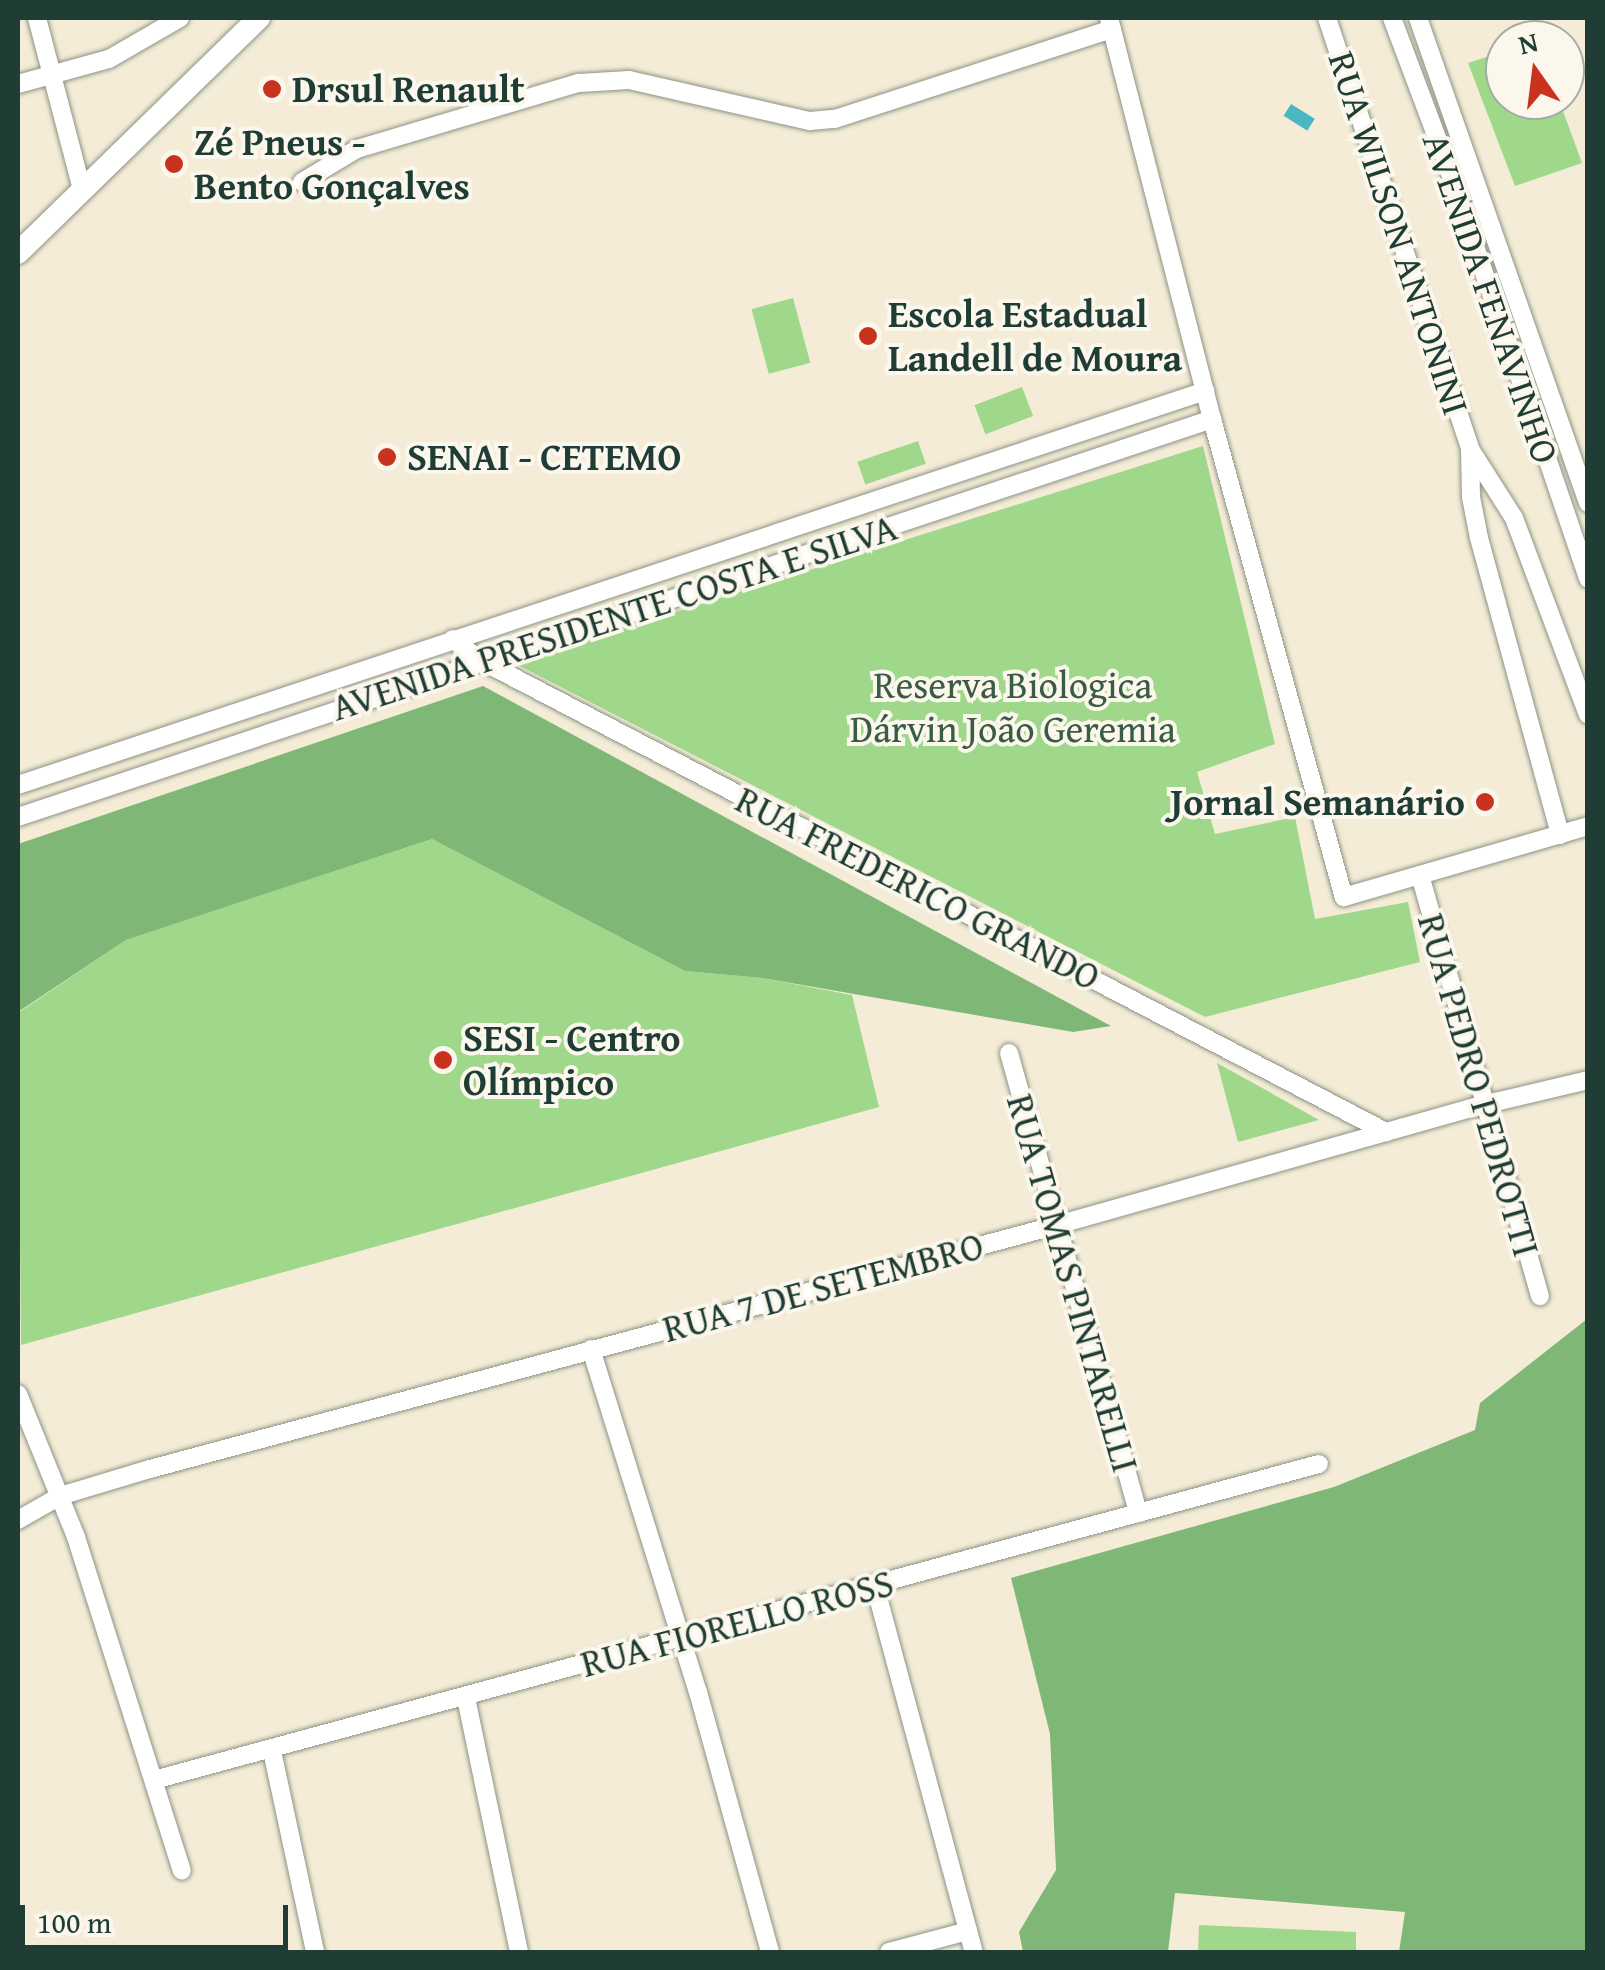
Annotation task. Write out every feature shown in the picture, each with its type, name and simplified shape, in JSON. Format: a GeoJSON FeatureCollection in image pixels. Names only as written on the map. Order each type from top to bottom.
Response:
{"type":"FeatureCollection","features":[{"type":"Feature","properties":{"kind":"main road"},"geometry":{"type":"LineString","coordinates":[[18,253],[259,18]]}},
{"type":"Feature","properties":{"kind":"street"},"geometry":{"type":"LineString","coordinates":[[36,18],[82,189]]}},
{"type":"Feature","properties":{"kind":"street"},"geometry":{"type":"LineString","coordinates":[[18,84],[109,59],[180,18]]}},
{"type":"Feature","properties":{"kind":"street","name":"RUA WILSON ANTONINI"},"geometry":{"type":"LineString","coordinates":[[1327,18],[1470,449],[1514,518],[1588,714]]}},
{"type":"Feature","properties":{"kind":"street","name":"AVENIDA FENAVINHO"},"geometry":{"type":"LineString","coordinates":[[1392,18],[1449,170],[1586,567]]}},
{"type":"Feature","properties":{"kind":"street"},"geometry":{"type":"LineString","coordinates":[[302,182],[357,149],[579,83],[630,80],[780,116],[822,120],[1110,23],[1212,419],[1344,897],[1588,826]]}},
{"type":"Feature","properties":{"kind":"street"},"geometry":{"type":"LineString","coordinates":[[1401,41],[1421,25]]}},
{"type":"Feature","properties":{"kind":"street","name":"AVENIDA FENAVINHO"},"geometry":{"type":"LineString","coordinates":[[1421,25],[1588,503]]}},
{"type":"Feature","properties":{"kind":"street"},"geometry":{"type":"LineString","coordinates":[[1449,170],[1472,162]]}},
{"type":"Feature","properties":{"kind":"street"},"geometry":{"type":"LineString","coordinates":[[1493,299],[1516,292]]}},
{"type":"Feature","properties":{"kind":"street","name":"AVENIDA PRESIDENTE COSTA E SILVA"},"geometry":{"type":"LineString","coordinates":[[18,784],[1205,391]]}},
{"type":"Feature","properties":{"kind":"street","name":"AVENIDA PRESIDENTE COSTA E SILVA"},"geometry":{"type":"LineString","coordinates":[[18,817],[1212,419]]}},
{"type":"Feature","properties":{"kind":"street"},"geometry":{"type":"LineString","coordinates":[[1536,428],[1559,420]]}},
{"type":"Feature","properties":{"kind":"street","name":"RUA WILSON ANTONINI"},"geometry":{"type":"LineString","coordinates":[[1470,449],[1471,496],[1479,538],[1560,835]]}},
{"type":"Feature","properties":{"kind":"street"},"geometry":{"type":"LineString","coordinates":[[871,501],[880,528]]}},
{"type":"Feature","properties":{"kind":"street"},"geometry":{"type":"LineString","coordinates":[[770,534],[781,561]]}},
{"type":"Feature","properties":{"kind":"street","name":"RUA FREDERICO GRANDO"},"geometry":{"type":"LineString","coordinates":[[453,639],[480,660],[1386,1132]]}},
{"type":"Feature","properties":{"kind":"street","name":"RUA PEDRO PEDROTTI"},"geometry":{"type":"LineString","coordinates":[[1420,875],[1540,1296]]}},
{"type":"Feature","properties":{"kind":"street","name":"RUA TOMAS PINTARELLI"},"geometry":{"type":"LineString","coordinates":[[1009,1053],[1054,1226],[1138,1513]]}},
{"type":"Feature","properties":{"kind":"street","name":"RUA 7 DE SETEMBRO"},"geometry":{"type":"LineString","coordinates":[[18,1520],[60,1496],[1054,1226],[1483,1105],[1588,1080]]}},
{"type":"Feature","properties":{"kind":"street"},"geometry":{"type":"LineString","coordinates":[[591,1349],[770,1952]]}},
{"type":"Feature","properties":{"kind":"street"},"geometry":{"type":"LineString","coordinates":[[18,1394],[60,1496],[182,1871]]}},
{"type":"Feature","properties":{"kind":"street","name":"RUA FIORELLO ROSS"},"geometry":{"type":"LineString","coordinates":[[154,1780],[1319,1464]]}},
{"type":"Feature","properties":{"kind":"street"},"geometry":{"type":"LineString","coordinates":[[875,1586],[974,1952]]}},
{"type":"Feature","properties":{"kind":"street"},"geometry":{"type":"LineString","coordinates":[[466,1698],[519,1952]]}},
{"type":"Feature","properties":{"kind":"street"},"geometry":{"type":"LineString","coordinates":[[272,1751],[315,1952]]}},
{"type":"Feature","properties":{"kind":"street"},"geometry":{"type":"LineString","coordinates":[[890,1952],[968,1931]]}},
{"type":"Feature","properties":{"kind":"green space"},"geometry":{"type":"Polygon","coordinates":[[[1485,57],[1485,107],[1468,63],[1485,57]]]}},
{"type":"Feature","properties":{"kind":"green space"},"geometry":{"type":"Polygon","coordinates":[[[1490,120],[1566,120],[1582,163],[1515,186],[1490,120]]]}},
{"type":"Feature","properties":{"kind":"green space"},"geometry":{"type":"Polygon","coordinates":[[[793,298],[810,363],[769,374],[751,309],[793,298]]]}},
{"type":"Feature","properties":{"kind":"green space"},"geometry":{"type":"Polygon","coordinates":[[[1022,387],[1033,416],[985,434],[974,405],[1022,387]]]}},
{"type":"Feature","properties":{"kind":"green space"},"geometry":{"type":"Polygon","coordinates":[[[918,441],[926,464],[865,485],[857,462],[918,441]]]}},
{"type":"Feature","properties":{"kind":"green space","name":"Reserva Biologica Dárvin João Geremia"},"geometry":{"type":"Polygon","coordinates":[[[1203,446],[1275,744],[1197,772],[1215,834],[1295,817],[1315,919],[1408,902],[1420,962],[1205,1017],[514,663],[1203,446]]]}},
{"type":"Feature","properties":{"kind":"green space"},"geometry":{"type":"Polygon","coordinates":[[[483,686],[1111,1026],[1073,1032],[762,978],[685,971],[432,839],[126,940],[18,1012],[18,844],[483,686]]]}},
{"type":"Feature","properties":{"kind":"green space","name":"SESI - Centro Olímpico"},"geometry":{"type":"Polygon","coordinates":[[[432,839],[685,971],[762,978],[852,995],[879,1107],[21,1345],[18,1013],[126,940],[432,839]]]}},
{"type":"Feature","properties":{"kind":"green space"},"geometry":{"type":"Polygon","coordinates":[[[1217,1063],[1264,1089],[1319,1120],[1238,1142],[1217,1063]]]}},
{"type":"Feature","properties":{"kind":"green space"},"geometry":{"type":"Polygon","coordinates":[[[1587,1319],[1587,1952],[1399,1952],[1405,1912],[1175,1893],[1168,1952],[1023,1952],[1019,1932],[1056,1870],[1050,1734],[1011,1578],[1334,1487],[1475,1430],[1480,1403],[1587,1319]]]}},
{"type":"Feature","properties":{"kind":"green space"},"geometry":{"type":"Polygon","coordinates":[[[1199,1925],[1356,1932],[1356,1952],[1198,1952],[1199,1925]]]}},
{"type":"Feature","properties":{"kind":"water"},"geometry":{"type":"Polygon","coordinates":[[[1291,104],[1315,119],[1307,131],[1284,116],[1291,104]]]}},
{"type":"Feature","properties":{"kind":"place","name":"Drsul Renault"},"geometry":{"type":"Point","coordinates":[272,89]}},
{"type":"Feature","properties":{"kind":"place","name":"Zé Pneus - Bento Gonçalves"},"geometry":{"type":"Point","coordinates":[174,164]}},
{"type":"Feature","properties":{"kind":"place","name":"Escola Estadual Landell de Moura"},"geometry":{"type":"Point","coordinates":[868,336]}},
{"type":"Feature","properties":{"kind":"place","name":"SENAI - CETEMO"},"geometry":{"type":"Point","coordinates":[387,457]}},
{"type":"Feature","properties":{"kind":"place","name":"Jornal Semanário"},"geometry":{"type":"Point","coordinates":[1485,802]}},
{"type":"Feature","properties":{"kind":"place","name":"SESI - Centro Olímpico"},"geometry":{"type":"Point","coordinates":[443,1060]}}]}
